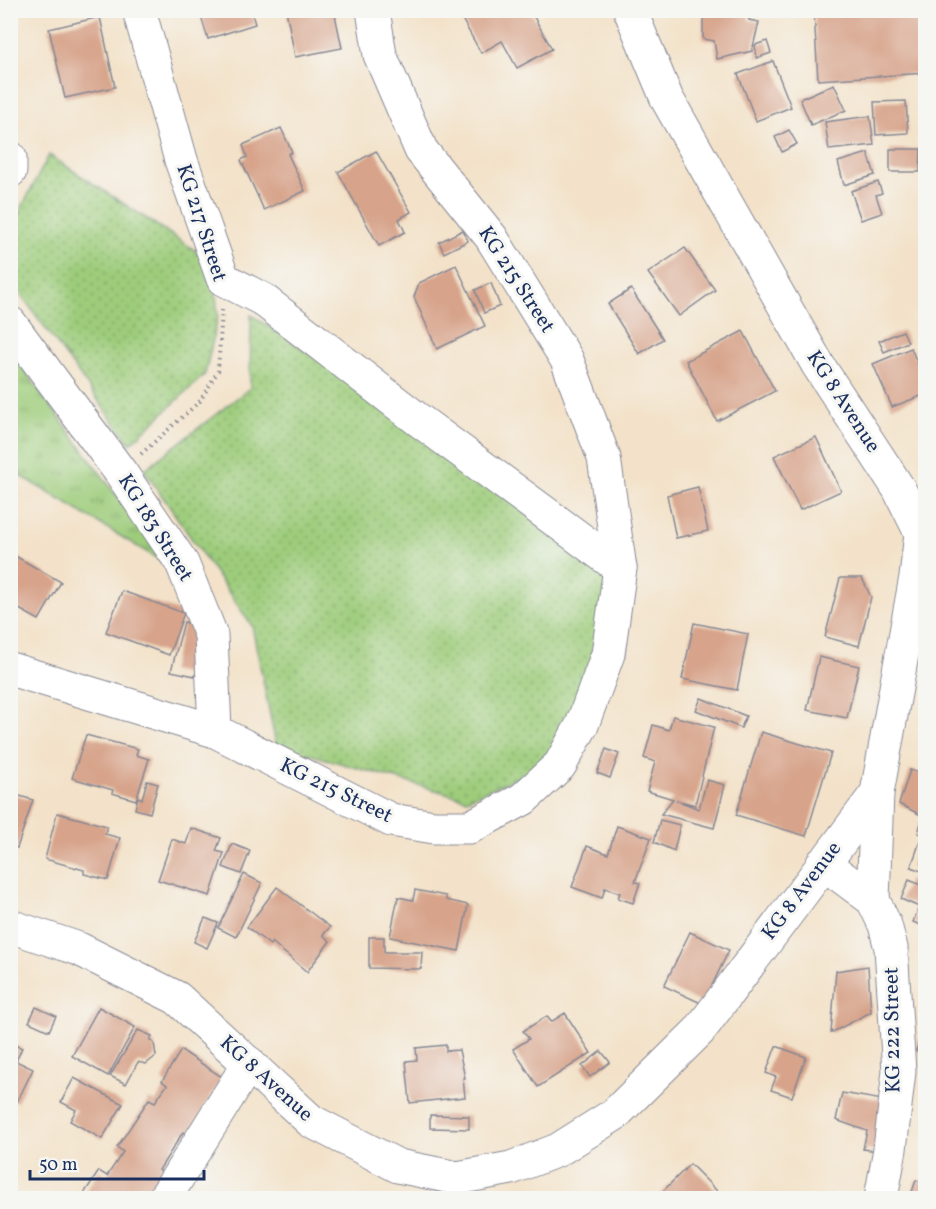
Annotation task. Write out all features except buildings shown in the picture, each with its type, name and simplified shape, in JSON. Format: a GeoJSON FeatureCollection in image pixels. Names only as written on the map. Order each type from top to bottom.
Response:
{"type":"FeatureCollection","features":[{"type":"Feature","properties":{"kind":"street","name":"KG 217 Street"},"geometry":{"type":"LineString","coordinates":[[139,10],[181,160],[223,279]]}},
{"type":"Feature","properties":{"kind":"street","name":"KG 215 Street"},"geometry":{"type":"LineString","coordinates":[[215,731],[391,820],[434,828],[470,827],[524,799],[560,765],[582,724],[608,654],[620,568],[604,458],[567,360],[491,237],[421,150],[380,55],[373,10]]}},
{"type":"Feature","properties":{"kind":"street","name":"KG 8 Avenue"},"geometry":{"type":"LineString","coordinates":[[10,926],[79,949],[177,998],[311,1121],[398,1166],[457,1178],[512,1168],[558,1150],[615,1114],[699,1031],[877,793],[916,577],[921,533],[899,489],[818,365],[667,99],[630,10]]}},
{"type":"Feature","properties":{"kind":"street"},"geometry":{"type":"LineString","coordinates":[[10,158],[10,171]]}},
{"type":"Feature","properties":{"kind":"street"},"geometry":{"type":"LineString","coordinates":[[223,279],[262,299],[416,418],[620,568]]}},
{"type":"Feature","properties":{"kind":"street","name":"KG 183 Street"},"geometry":{"type":"LineString","coordinates":[[10,323],[121,473],[182,563],[211,635],[215,731]]}},
{"type":"Feature","properties":{"kind":"street"},"geometry":{"type":"LineString","coordinates":[[10,669],[215,731]]}},
{"type":"Feature","properties":{"kind":"street","name":"KG 222 Street"},"geometry":{"type":"LineString","coordinates":[[877,793],[873,900],[885,925],[891,948],[899,1071],[890,1149],[881,1198]]}},
{"type":"Feature","properties":{"kind":"street","name":"KG 222 Street"},"geometry":{"type":"LineString","coordinates":[[823,863],[873,900]]}},
{"type":"Feature","properties":{"kind":"street"},"geometry":{"type":"LineString","coordinates":[[166,1196],[249,1063]]}},
{"type":"Feature","properties":{"kind":"path","name":"KG 217 Street"},"geometry":{"type":"LineString","coordinates":[[121,473],[200,401],[218,371],[223,279]]}},
{"type":"Feature","properties":{"kind":"green space"},"geometry":{"type":"Polygon","coordinates":[[[49,155],[213,262],[218,317],[205,374],[130,444],[11,281],[10,230],[49,155]]]}},
{"type":"Feature","properties":{"kind":"green space"},"geometry":{"type":"Polygon","coordinates":[[[251,315],[618,555],[575,753],[467,799],[276,745],[252,626],[144,470],[250,388],[251,315]]]}},
{"type":"Feature","properties":{"kind":"green space"},"geometry":{"type":"Polygon","coordinates":[[[10,351],[157,550],[173,568],[11,470],[10,351]]]}}]}
